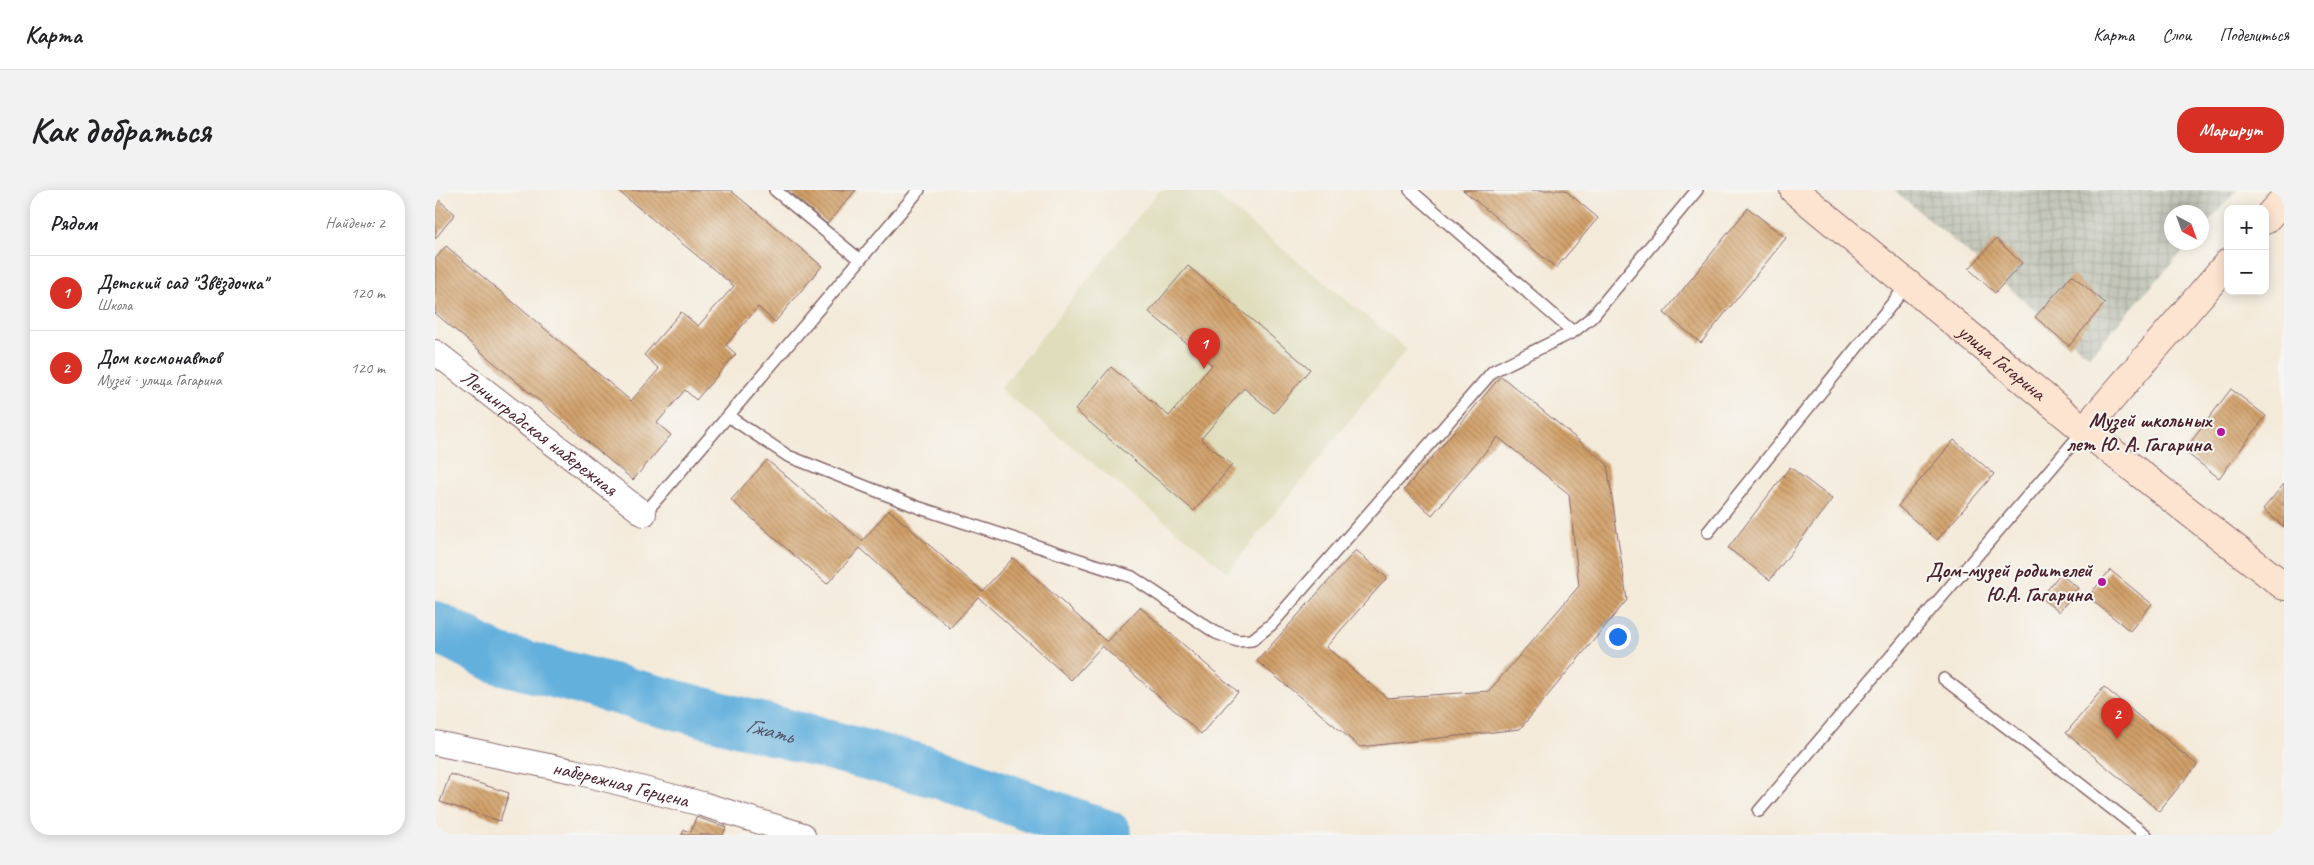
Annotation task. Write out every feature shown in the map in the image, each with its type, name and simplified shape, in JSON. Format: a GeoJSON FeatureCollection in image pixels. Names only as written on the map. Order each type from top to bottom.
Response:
{"type":"FeatureCollection","features":[{"type":"Feature","properties":{"kind":"main road","name":"улица Гагарина"},"geometry":{"type":"LineString","coordinates":[[1794,190],[2084,430],[2284,586]]}},
{"type":"Feature","properties":{"kind":"main road"},"geometry":{"type":"LineString","coordinates":[[2269,216],[2284,199]]}},
{"type":"Feature","properties":{"kind":"main road"},"geometry":{"type":"LineString","coordinates":[[2084,430],[2224,268]]}},
{"type":"Feature","properties":{"kind":"street","name":"Ленинградская набережная"},"geometry":{"type":"LineString","coordinates":[[435,352],[644,514]]}},
{"type":"Feature","properties":{"kind":"street","name":"набережная Герцена"},"geometry":{"type":"LineString","coordinates":[[435,743],[573,771],[702,804],[803,835]]}},
{"type":"Feature","properties":{"kind":"lane"},"geometry":{"type":"LineString","coordinates":[[775,190],[859,260]]}},
{"type":"Feature","properties":{"kind":"lane"},"geometry":{"type":"LineString","coordinates":[[644,514],[919,190]]}},
{"type":"Feature","properties":{"kind":"lane"},"geometry":{"type":"LineString","coordinates":[[1410,190],[1573,332]]}},
{"type":"Feature","properties":{"kind":"lane"},"geometry":{"type":"LineString","coordinates":[[728,416],[788,456],[920,508],[1132,577],[1215,633],[1238,641],[1252,640],[1272,624],[1493,371],[1573,332],[1592,317],[1697,190]]}},
{"type":"Feature","properties":{"kind":"lane"},"geometry":{"type":"LineString","coordinates":[[1709,532],[1908,284]]}},
{"type":"Feature","properties":{"kind":"lane"},"geometry":{"type":"LineString","coordinates":[[1759,811],[2084,430]]}},
{"type":"Feature","properties":{"kind":"lane"},"geometry":{"type":"LineString","coordinates":[[1944,679],[2146,835]]}},
{"type":"Feature","properties":{"kind":"shaded area"},"geometry":{"type":"Polygon","coordinates":[[[1160,190],[1209,190],[1407,349],[1228,572],[1000,389],[1160,190]]]}},
{"type":"Feature","properties":{"kind":"shaded area"},"geometry":{"type":"Polygon","coordinates":[[[1894,190],[2237,190],[2209,221],[2209,205],[2164,205],[2164,250],[2184,250],[2089,356],[1894,190]]]}},
{"type":"Feature","properties":{"kind":"building"},"geometry":{"type":"Polygon","coordinates":[[[617,190],[730,190],[822,266],[775,322],[758,307],[726,345],[736,354],[696,400],[685,390],[657,423],[671,435],[633,480],[435,313],[435,259],[446,246],[631,401],[659,369],[644,355],[681,312],[698,326],[734,286],[617,190]]]}},
{"type":"Feature","properties":{"kind":"building"},"geometry":{"type":"Polygon","coordinates":[[[787,190],[856,190],[827,224],[787,190]]]}},
{"type":"Feature","properties":{"kind":"building"},"geometry":{"type":"Polygon","coordinates":[[[1463,190],[1565,190],[1598,218],[1556,268],[1463,190]]]}},
{"type":"Feature","properties":{"kind":"building"},"geometry":{"type":"Polygon","coordinates":[[[435,197],[455,214],[435,239],[435,197]]]}},
{"type":"Feature","properties":{"kind":"building"},"geometry":{"type":"Polygon","coordinates":[[[1748,208],[1786,238],[1701,343],[1664,313],[1748,208]]]}},
{"type":"Feature","properties":{"kind":"building"},"geometry":{"type":"Polygon","coordinates":[[[1996,239],[2022,263],[1995,293],[1969,269],[1996,239]]]}},
{"type":"Feature","properties":{"kind":"building"},"geometry":{"type":"Polygon","coordinates":[[[1188,266],[1310,369],[1274,413],[1244,388],[1201,439],[1232,465],[1194,511],[1075,410],[1111,367],[1169,416],[1212,365],[1149,312],[1188,266]]]}},
{"type":"Feature","properties":{"kind":"building"},"geometry":{"type":"Polygon","coordinates":[[[2072,275],[2105,303],[2069,346],[2035,317],[2072,275]]]}},
{"type":"Feature","properties":{"kind":"building"},"geometry":{"type":"Polygon","coordinates":[[[1501,376],[1607,464],[1627,600],[1520,729],[1360,747],[1257,661],[1356,550],[1387,578],[1326,647],[1387,698],[1489,691],[1579,586],[1569,494],[1498,437],[1432,515],[1404,490],[1501,376]]]}},
{"type":"Feature","properties":{"kind":"building"},"geometry":{"type":"Polygon","coordinates":[[[2231,389],[2266,416],[2219,478],[2184,451],[2231,389]]]}},
{"type":"Feature","properties":{"kind":"building"},"geometry":{"type":"Polygon","coordinates":[[[1954,440],[1994,474],[1937,540],[1898,506],[1954,440]]]}},
{"type":"Feature","properties":{"kind":"building"},"geometry":{"type":"Polygon","coordinates":[[[767,460],[862,541],[889,510],[982,591],[1013,558],[1107,642],[1140,607],[1238,692],[1201,734],[1102,646],[1071,680],[978,597],[950,628],[860,548],[827,584],[731,500],[767,460]]]}},
{"type":"Feature","properties":{"kind":"building"},"geometry":{"type":"Polygon","coordinates":[[[1790,467],[1832,499],[1770,580],[1728,548],[1790,467]]]}},
{"type":"Feature","properties":{"kind":"building"},"geometry":{"type":"Polygon","coordinates":[[[2284,484],[2284,527],[2263,509],[2284,484]]]}},
{"type":"Feature","properties":{"kind":"building"},"geometry":{"type":"Polygon","coordinates":[[[2110,570],[2152,604],[2130,631],[2088,597],[2110,570]]]}},
{"type":"Feature","properties":{"kind":"building"},"geometry":{"type":"Polygon","coordinates":[[[2060,574],[2078,588],[2059,612],[2041,598],[2060,574]]]}},
{"type":"Feature","properties":{"kind":"building"},"geometry":{"type":"Polygon","coordinates":[[[2104,687],[2197,765],[2159,811],[2066,733],[2104,687]]]}},
{"type":"Feature","properties":{"kind":"building"},"geometry":{"type":"Polygon","coordinates":[[[450,774],[509,793],[500,821],[440,802],[450,774]]]}},
{"type":"Feature","properties":{"kind":"building"},"geometry":{"type":"Polygon","coordinates":[[[696,817],[726,827],[723,835],[682,835],[684,830],[691,832],[696,817]]]}},
{"type":"Feature","properties":{"kind":"waterway","name":"Гжать"},"geometry":{"type":"LineString","coordinates":[[435,626],[496,658],[940,774],[1107,835]]}},
{"type":"Feature","properties":{"kind":"place","name":"Детский сад \"Звёздочка\""},"geometry":{"type":"Point","coordinates":[1204,369]}},
{"type":"Feature","properties":{"kind":"place","name":"Музей школьных лет Ю. А. Гагарина"},"geometry":{"type":"Point","coordinates":[2221,432]}},
{"type":"Feature","properties":{"kind":"place","name":"Дом-музей родителей Ю.А. Гагарина"},"geometry":{"type":"Point","coordinates":[2102,582]}},
{"type":"Feature","properties":{"kind":"place","name":"Дом космонавтов"},"geometry":{"type":"Point","coordinates":[2117,739]}}]}
